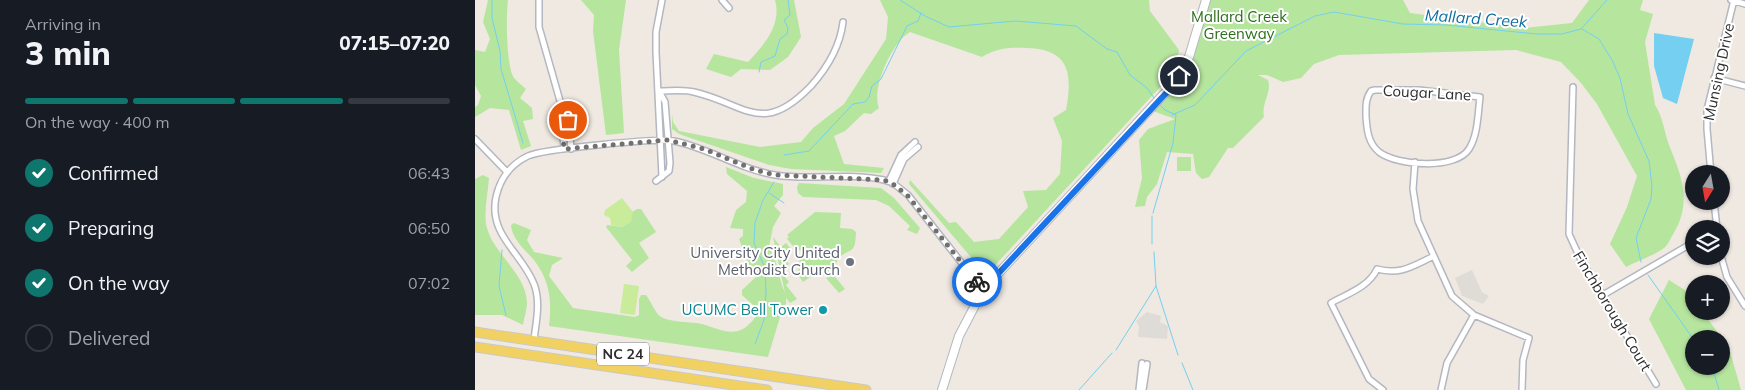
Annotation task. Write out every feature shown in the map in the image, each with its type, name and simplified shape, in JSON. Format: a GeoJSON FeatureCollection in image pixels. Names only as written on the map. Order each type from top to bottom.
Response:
{"type":"FeatureCollection","features":[{"type":"Feature","properties":{"kind":"main road"},"geometry":{"type":"LineString","coordinates":[[942,390],[959,336],[983,290],[1169,90],[1189,57],[1206,0]]}},
{"type":"Feature","properties":{"kind":"main road","name":"NC 24"},"geometry":{"type":"LineString","coordinates":[[475,332],[866,390]]}},
{"type":"Feature","properties":{"kind":"main road","name":"NC 24"},"geometry":{"type":"LineString","coordinates":[[475,347],[767,390]]}},
{"type":"Feature","properties":{"kind":"street"},"geometry":{"type":"LineString","coordinates":[[539,0],[540,33],[564,115],[569,124],[571,149]]}},
{"type":"Feature","properties":{"kind":"street"},"geometry":{"type":"LineString","coordinates":[[662,0],[656,32],[659,91],[657,102],[662,178]]}},
{"type":"Feature","properties":{"kind":"street"},"geometry":{"type":"LineString","coordinates":[[722,0],[729,8]]}},
{"type":"Feature","properties":{"kind":"street"},"geometry":{"type":"LineString","coordinates":[[1733,0],[1745,4]]}},
{"type":"Feature","properties":{"kind":"street","name":"Munsing Drive"},"geometry":{"type":"LineString","coordinates":[[1710,165],[1707,110],[1733,0]]}},
{"type":"Feature","properties":{"kind":"street"},"geometry":{"type":"LineString","coordinates":[[659,91],[694,92],[748,113],[762,114],[777,111],[799,99],[820,76],[836,50],[843,22]]}},
{"type":"Feature","properties":{"kind":"street"},"geometry":{"type":"LineString","coordinates":[[1714,78],[1745,86]]}},
{"type":"Feature","properties":{"kind":"street","name":"Finchborough Court"},"geometry":{"type":"LineString","coordinates":[[1573,86],[1569,234],[1580,258],[1656,384]]}},
{"type":"Feature","properties":{"kind":"street","name":"Cougar Lane"},"geometry":{"type":"LineString","coordinates":[[1419,90],[1480,96],[1475,134],[1466,153],[1450,162],[1415,162],[1387,156],[1380,152],[1370,140],[1366,99],[1371,91],[1419,90]]}},
{"type":"Feature","properties":{"kind":"street"},"geometry":{"type":"LineString","coordinates":[[656,181],[662,178],[670,168],[665,102],[659,91]]}},
{"type":"Feature","properties":{"kind":"street"},"geometry":{"type":"LineString","coordinates":[[564,115],[562,125],[564,149]]}},
{"type":"Feature","properties":{"kind":"street"},"geometry":{"type":"LineString","coordinates":[[475,138],[507,172]]}},
{"type":"Feature","properties":{"kind":"street"},"geometry":{"type":"LineString","coordinates":[[533,340],[538,307],[535,286],[526,268],[503,238],[495,217],[496,196],[507,172],[527,157],[564,149],[668,140],[704,149],[755,170],[776,175],[868,177],[891,183],[908,196],[983,290]]}},
{"type":"Feature","properties":{"kind":"street"},"geometry":{"type":"LineString","coordinates":[[891,183],[904,159],[916,144]]}},
{"type":"Feature","properties":{"kind":"street"},"geometry":{"type":"LineString","coordinates":[[1415,162],[1415,207],[1420,226],[1432,258],[1452,296],[1465,310],[1529,338],[1523,360],[1522,390]]}},
{"type":"Feature","properties":{"kind":"street"},"geometry":{"type":"LineString","coordinates":[[1603,295],[1685,247]]}},
{"type":"Feature","properties":{"kind":"street"},"geometry":{"type":"LineString","coordinates":[[1383,390],[1369,379],[1331,303],[1364,286],[1377,269],[1392,273],[1432,258]]}},
{"type":"Feature","properties":{"kind":"street"},"geometry":{"type":"LineString","coordinates":[[1724,265],[1727,277],[1744,304]]}},
{"type":"Feature","properties":{"kind":"street"},"geometry":{"type":"LineString","coordinates":[[1441,390],[1447,363],[1474,314]]}},
{"type":"Feature","properties":{"kind":"street"},"geometry":{"type":"LineString","coordinates":[[1141,390],[1144,363]]}},
{"type":"Feature","properties":{"kind":"green space"},"geometry":{"type":"Polygon","coordinates":[[[488,0],[508,0],[507,40],[511,72],[514,78],[526,89],[520,98],[532,108],[533,119],[523,121],[531,146],[521,150],[509,110],[490,108],[475,117],[475,107],[478,105],[481,96],[475,85],[475,50],[485,52],[490,39],[483,22],[488,0]]]}},
{"type":"Feature","properties":{"kind":"green space"},"geometry":{"type":"Polygon","coordinates":[[[581,0],[626,0],[619,50],[624,133],[606,135],[593,31],[594,15],[581,0]]]}},
{"type":"Feature","properties":{"kind":"green space"},"geometry":{"type":"Polygon","coordinates":[[[775,0],[794,0],[801,37],[788,57],[770,70],[741,69],[731,77],[706,69],[714,54],[748,62],[760,49],[774,26],[777,9],[775,0]]]}},
{"type":"Feature","properties":{"kind":"green space"},"geometry":{"type":"Polygon","coordinates":[[[880,0],[1149,0],[1150,11],[1179,50],[1175,71],[986,275],[909,184],[910,180],[949,223],[956,222],[974,242],[999,239],[1028,207],[1023,191],[1046,190],[1060,174],[1062,141],[1053,118],[1066,110],[1069,85],[1065,66],[1060,58],[1052,53],[1041,49],[1009,48],[998,50],[982,57],[910,32],[896,45],[885,66],[878,89],[877,99],[879,108],[871,114],[864,113],[845,131],[834,136],[844,164],[884,168],[881,173],[791,169],[769,165],[679,134],[672,129],[672,114],[673,122],[679,131],[760,147],[801,142],[813,128],[844,104],[886,39],[888,17],[880,0]]]}},
{"type":"Feature","properties":{"kind":"green space","name":"Mallard Creek Greenway"},"geometry":{"type":"Polygon","coordinates":[[[1206,0],[1403,0],[1410,13],[1524,28],[1572,23],[1589,0],[1643,0],[1640,10],[1653,14],[1645,42],[1655,105],[1660,114],[1678,168],[1683,190],[1684,201],[1678,224],[1664,248],[1626,267],[1610,244],[1627,207],[1637,176],[1597,104],[1581,83],[1561,62],[1516,50],[1339,55],[1314,64],[1301,78],[1283,82],[1267,75],[1258,75],[1268,80],[1269,85],[1263,112],[1264,117],[1233,148],[1228,148],[1209,177],[1202,179],[1196,173],[1193,154],[1167,152],[1157,184],[1147,197],[1145,206],[1135,207],[1142,178],[1139,140],[1148,129],[1175,119],[1150,110],[1183,70],[1206,0]]]}},
{"type":"Feature","properties":{"kind":"green space"},"geometry":{"type":"Polygon","coordinates":[[[1177,157],[1191,157],[1191,171],[1177,171],[1177,157]]]}},
{"type":"Feature","properties":{"kind":"green space"},"geometry":{"type":"Polygon","coordinates":[[[726,167],[754,178],[783,184],[783,195],[774,206],[781,213],[773,227],[769,247],[785,293],[780,271],[789,282],[786,285],[797,299],[790,303],[786,298],[786,304],[783,307],[768,357],[549,326],[550,300],[547,284],[534,260],[519,244],[514,235],[511,225],[514,223],[531,230],[527,240],[534,252],[563,258],[552,265],[549,276],[573,308],[635,317],[639,315],[639,299],[641,295],[646,295],[659,315],[669,320],[697,323],[728,332],[735,332],[749,325],[756,316],[753,305],[742,295],[742,290],[756,277],[739,239],[743,236],[743,229],[730,228],[736,210],[746,202],[747,191],[727,174],[726,167]]]}},
{"type":"Feature","properties":{"kind":"green space"},"geometry":{"type":"Polygon","coordinates":[[[483,175],[489,178],[486,224],[489,235],[521,281],[525,291],[527,305],[523,325],[502,315],[475,315],[475,179],[483,175]]]}},
{"type":"Feature","properties":{"kind":"green space"},"geometry":{"type":"Polygon","coordinates":[[[799,183],[881,188],[894,198],[920,228],[917,234],[907,230],[910,226],[889,206],[876,200],[803,197],[798,193],[797,187],[799,183]]]}},
{"type":"Feature","properties":{"kind":"green space"},"geometry":{"type":"Polygon","coordinates":[[[622,198],[633,212],[631,222],[623,227],[611,225],[610,218],[604,215],[605,210],[622,198]]]}},
{"type":"Feature","properties":{"kind":"green space"},"geometry":{"type":"Polygon","coordinates":[[[641,209],[656,232],[639,243],[649,258],[632,272],[626,266],[632,260],[606,227],[607,225],[623,227],[632,212],[641,209]]]}},
{"type":"Feature","properties":{"kind":"green space"},"geometry":{"type":"Polygon","coordinates":[[[815,212],[841,213],[840,228],[852,229],[856,232],[855,244],[852,250],[838,258],[836,264],[824,275],[820,270],[803,282],[798,275],[800,256],[803,254],[787,239],[789,237],[787,235],[815,212]]]}},
{"type":"Feature","properties":{"kind":"green space"},"geometry":{"type":"Polygon","coordinates":[[[773,237],[781,247],[786,243],[790,248],[782,255],[789,264],[780,271],[773,237]]]}},
{"type":"Feature","properties":{"kind":"green space"},"geometry":{"type":"Polygon","coordinates":[[[832,273],[845,289],[839,293],[826,278],[832,273]]]}},
{"type":"Feature","properties":{"kind":"green space"},"geometry":{"type":"Polygon","coordinates":[[[1669,280],[1685,290],[1685,320],[1709,320],[1716,330],[1685,330],[1685,375],[1730,375],[1730,352],[1741,390],[1686,390],[1649,319],[1669,280]]]}},
{"type":"Feature","properties":{"kind":"green space"},"geometry":{"type":"Polygon","coordinates":[[[624,284],[639,286],[635,315],[620,313],[624,284]]]}},
{"type":"Feature","properties":{"kind":"shaded area"},"geometry":{"type":"Polygon","coordinates":[[[1472,270],[1482,292],[1489,296],[1483,304],[1462,296],[1455,278],[1472,270]]]}},
{"type":"Feature","properties":{"kind":"shaded area"},"geometry":{"type":"Polygon","coordinates":[[[1147,312],[1161,316],[1160,322],[1168,326],[1167,339],[1138,337],[1139,327],[1136,321],[1147,312]]]}},
{"type":"Feature","properties":{"kind":"water"},"geometry":{"type":"Polygon","coordinates":[[[1654,33],[1694,39],[1677,104],[1663,98],[1654,66],[1654,33]]]}},
{"type":"Feature","properties":{"kind":"waterway"},"geometry":{"type":"LineString","coordinates":[[492,0],[492,18],[500,51],[501,69],[523,143]]}},
{"type":"Feature","properties":{"kind":"waterway"},"geometry":{"type":"LineString","coordinates":[[759,72],[761,62],[775,56],[780,39],[787,34],[788,28],[784,20],[790,15],[788,0]]}},
{"type":"Feature","properties":{"kind":"waterway","name":"Mallard Creek"},"geometry":{"type":"LineString","coordinates":[[900,0],[925,16],[949,27],[1015,21],[1076,26],[1107,49],[1117,52],[1130,75],[1147,88],[1154,98]]}},
{"type":"Feature","properties":{"kind":"waterway","name":"Mallard Creek"},"geometry":{"type":"LineString","coordinates":[[1172,115],[1195,105],[1246,51],[1315,16],[1334,12],[1403,24],[1446,25],[1537,34],[1562,34],[1581,29],[1607,0]]}},
{"type":"Feature","properties":{"kind":"waterway"},"geometry":{"type":"LineString","coordinates":[[784,155],[809,151],[853,104],[865,102],[869,97],[872,86],[881,79],[907,26],[918,21],[921,13]]}},
{"type":"Feature","properties":{"kind":"waterway"},"geometry":{"type":"LineString","coordinates":[[1582,29],[1599,39],[1612,60],[1620,78],[1628,114],[1649,161],[1652,186],[1651,199],[1636,238],[1641,262]]}},
{"type":"Feature","properties":{"kind":"waterway"},"geometry":{"type":"LineString","coordinates":[[1153,213],[1173,143],[1176,115],[1165,110],[1158,103]]}},
{"type":"Feature","properties":{"kind":"waterway"},"geometry":{"type":"LineString","coordinates":[[755,344],[764,320],[766,292],[765,268],[754,243],[755,223],[763,200],[774,182]]}},
{"type":"Feature","properties":{"kind":"waterway"},"geometry":{"type":"LineString","coordinates":[[769,193],[784,203]]}},
{"type":"Feature","properties":{"kind":"waterway"},"geometry":{"type":"LineString","coordinates":[[1152,216],[1152,244]]}},
{"type":"Feature","properties":{"kind":"waterway"},"geometry":{"type":"LineString","coordinates":[[502,250],[499,286],[506,315]]}},
{"type":"Feature","properties":{"kind":"waterway"},"geometry":{"type":"LineString","coordinates":[[1154,252],[1156,286],[1178,355]]}},
{"type":"Feature","properties":{"kind":"waterway"},"geometry":{"type":"LineString","coordinates":[[1648,275],[1687,330]]}},
{"type":"Feature","properties":{"kind":"waterway"},"geometry":{"type":"LineString","coordinates":[[1116,350],[1156,286]]}},
{"type":"Feature","properties":{"kind":"waterway"},"geometry":{"type":"LineString","coordinates":[[1079,390],[1112,353]]}},
{"type":"Feature","properties":{"kind":"waterway"},"geometry":{"type":"LineString","coordinates":[[1182,363],[1193,390]]}},
{"type":"Feature","properties":{"kind":"waterway"},"geometry":{"type":"LineString","coordinates":[[1715,375],[1719,390]]}},
{"type":"Feature","properties":{"kind":"way so far"},"geometry":{"type":"LineString","coordinates":[[568,120],[564,115],[562,125],[564,149],[668,140],[704,149],[755,170],[776,175],[868,177],[891,182],[908,196],[977,282]]}},
{"type":"Feature","properties":{"kind":"place","name":"University City United Methodist Church"},"geometry":{"type":"Point","coordinates":[850,262]}},
{"type":"Feature","properties":{"kind":"place","name":"UCUMC Bell Tower"},"geometry":{"type":"Point","coordinates":[823,310]}},
{"type":"Feature","properties":{"kind":"route"},"geometry":{"type":"LineString","coordinates":[[977,282],[983,290],[1169,90],[1179,76]]}}]}
